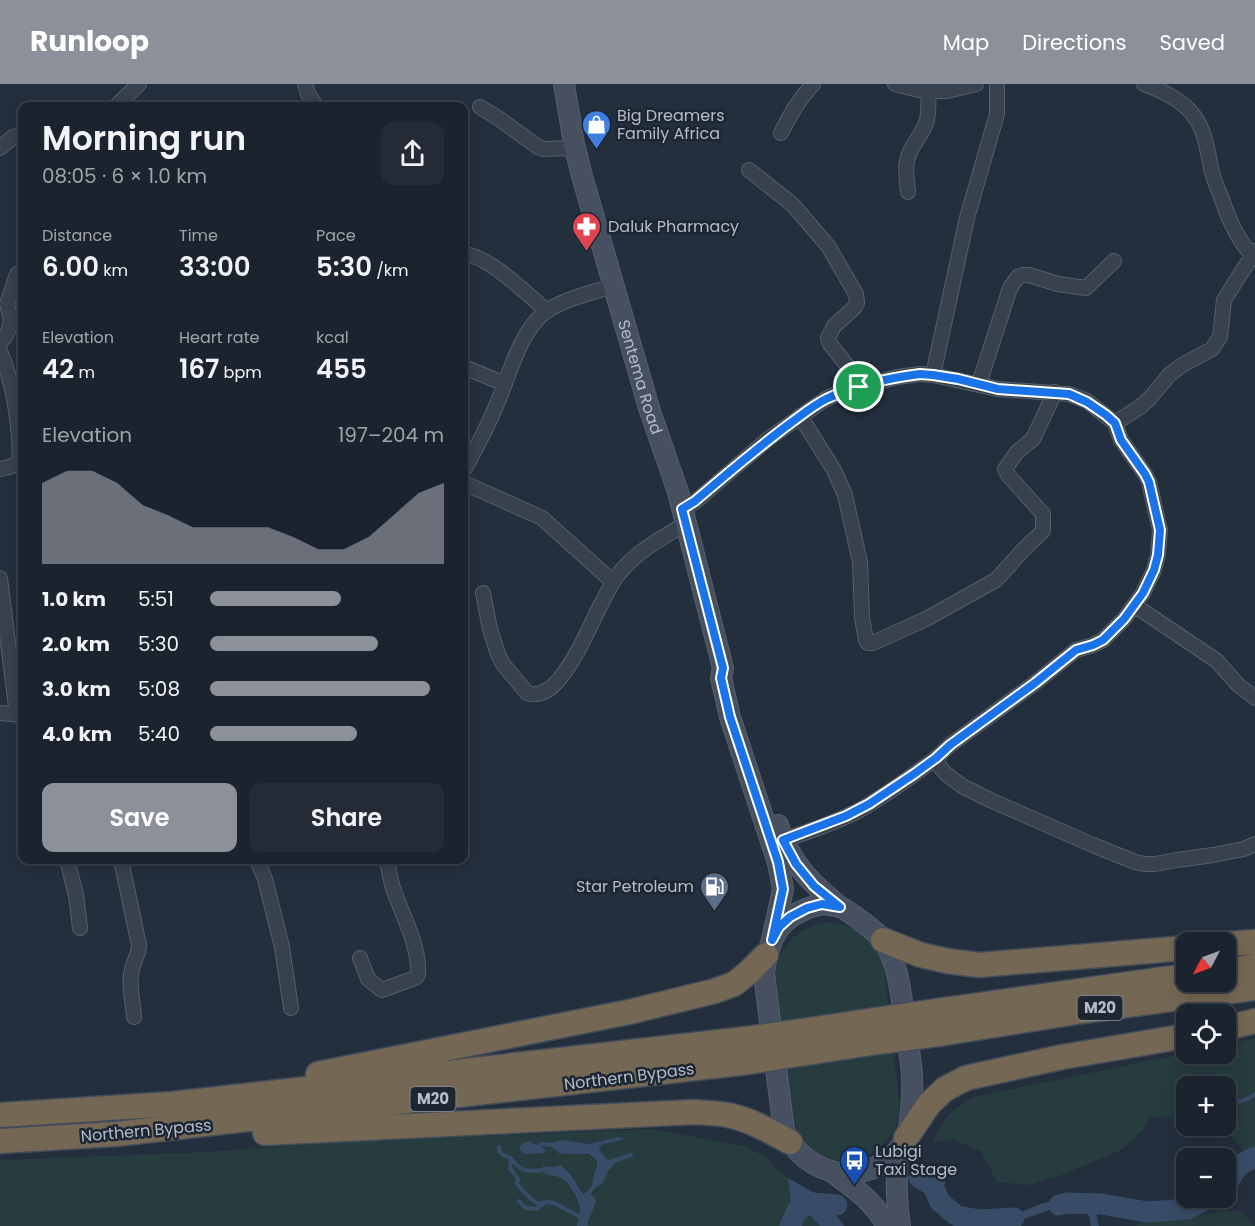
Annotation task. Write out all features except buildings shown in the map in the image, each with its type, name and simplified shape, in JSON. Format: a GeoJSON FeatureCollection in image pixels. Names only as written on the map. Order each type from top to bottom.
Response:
{"type":"FeatureCollection","features":[{"type":"Feature","properties":{"kind":"highway"},"geometry":{"type":"LineString","coordinates":[[883,940],[921,955],[979,965],[1176,949]]}},
{"type":"Feature","properties":{"kind":"highway"},"geometry":{"type":"LineString","coordinates":[[1236,943],[1255,942]]}},
{"type":"Feature","properties":{"kind":"highway"},"geometry":{"type":"LineString","coordinates":[[172,1104],[629,1012],[715,991],[734,984],[748,973],[769,948]]}},
{"type":"Feature","properties":{"kind":"highway"},"geometry":{"type":"LineString","coordinates":[[1236,969],[1255,966]]}},
{"type":"Feature","properties":{"kind":"highway","name":"Northern Bypass"},"geometry":{"type":"LineString","coordinates":[[0,1141],[116,1134],[748,1051],[945,1021],[1176,978]]}},
{"type":"Feature","properties":{"kind":"highway","name":"Northern Bypass"},"geometry":{"type":"LineString","coordinates":[[945,1021],[1083,1011],[1255,988]]}},
{"type":"Feature","properties":{"kind":"highway"},"geometry":{"type":"LineString","coordinates":[[1236,1026],[1255,1021]]}},
{"type":"Feature","properties":{"kind":"highway"},"geometry":{"type":"LineString","coordinates":[[902,1145],[929,1104],[945,1089],[966,1078],[1176,1038]]}},
{"type":"Feature","properties":{"kind":"highway","name":"Northern Bypass"},"geometry":{"type":"LineString","coordinates":[[0,1115],[172,1104],[748,1051]]}},
{"type":"Feature","properties":{"kind":"highway"},"geometry":{"type":"LineString","coordinates":[[116,1134],[219,1135],[694,1112],[734,1116],[760,1126],[790,1142]]}},
{"type":"Feature","properties":{"kind":"main road","name":"Sentema Road"},"geometry":{"type":"LineString","coordinates":[[564,84],[575,148],[613,286],[684,516],[723,668],[721,678],[730,717],[778,862],[783,889],[764,974],[784,1131],[790,1142]]}},
{"type":"Feature","properties":{"kind":"main road","name":"Sentema Road"},"geometry":{"type":"LineString","coordinates":[[723,668],[731,676],[783,840],[796,864],[814,886],[883,940]]}},
{"type":"Feature","properties":{"kind":"main road"},"geometry":{"type":"LineString","coordinates":[[769,948],[779,927],[790,917],[807,908],[822,904],[840,907]]}},
{"type":"Feature","properties":{"kind":"main road"},"geometry":{"type":"LineString","coordinates":[[883,940],[894,963],[900,987],[912,1078],[912,1107],[896,1179],[900,1226]]}},
{"type":"Feature","properties":{"kind":"main road"},"geometry":{"type":"LineString","coordinates":[[790,1142],[801,1155],[831,1171],[867,1198],[887,1226]]}},
{"type":"Feature","properties":{"kind":"main road"},"geometry":{"type":"LineString","coordinates":[[831,1171],[848,1174],[864,1172],[883,1164],[902,1145]]}},
{"type":"Feature","properties":{"kind":"street"},"geometry":{"type":"LineString","coordinates":[[120,102],[139,84]]}},
{"type":"Feature","properties":{"kind":"street"},"geometry":{"type":"LineString","coordinates":[[305,84],[313,102]]}},
{"type":"Feature","properties":{"kind":"street"},"geometry":{"type":"LineString","coordinates":[[781,133],[799,100],[813,84]]}},
{"type":"Feature","properties":{"kind":"street"},"geometry":{"type":"LineString","coordinates":[[895,84],[922,91],[946,91],[976,84]]}},
{"type":"Feature","properties":{"kind":"street"},"geometry":{"type":"LineString","coordinates":[[933,375],[968,218],[997,114],[997,84]]}},
{"type":"Feature","properties":{"kind":"street"},"geometry":{"type":"LineString","coordinates":[[1115,423],[1140,407],[1170,374],[1218,343],[1224,300],[1254,255],[1236,235],[1222,201],[1212,174],[1203,129],[1191,112],[1152,85]]}},
{"type":"Feature","properties":{"kind":"street"},"geometry":{"type":"LineString","coordinates":[[908,192],[906,173],[909,153],[927,120],[929,91]]}},
{"type":"Feature","properties":{"kind":"street"},"geometry":{"type":"LineString","coordinates":[[480,107],[538,147],[544,149],[575,148]]}},
{"type":"Feature","properties":{"kind":"street"},"geometry":{"type":"LineString","coordinates":[[0,148],[18,136]]}},
{"type":"Feature","properties":{"kind":"street"},"geometry":{"type":"LineString","coordinates":[[749,170],[793,205],[828,246],[853,287],[857,303],[834,326],[828,338],[859,387]]}},
{"type":"Feature","properties":{"kind":"street"},"geometry":{"type":"LineString","coordinates":[[468,254],[486,262],[511,280],[547,311]]}},
{"type":"Feature","properties":{"kind":"street"},"geometry":{"type":"LineString","coordinates":[[979,384],[1010,288],[1017,277],[1029,275],[1058,284],[1086,288],[1114,261]]}},
{"type":"Feature","properties":{"kind":"street"},"geometry":{"type":"LineString","coordinates":[[0,342],[9,329],[11,320],[7,304],[16,274]]}},
{"type":"Feature","properties":{"kind":"street"},"geometry":{"type":"LineString","coordinates":[[468,463],[480,442],[519,349],[530,329],[547,311],[613,286]]}},
{"type":"Feature","properties":{"kind":"street"},"geometry":{"type":"LineString","coordinates":[[0,351],[12,387],[18,441]]}},
{"type":"Feature","properties":{"kind":"street"},"geometry":{"type":"LineString","coordinates":[[468,369],[505,384]]}},
{"type":"Feature","properties":{"kind":"street"},"geometry":{"type":"LineString","coordinates":[[483,593],[490,629],[501,660],[524,690],[532,695],[549,690],[560,677],[574,656],[613,582],[631,560],[684,516],[695,501],[768,440],[800,416],[838,393],[897,377],[933,375],[998,389],[1069,394],[1087,402],[1115,423],[1121,440],[1149,482],[1160,530],[1154,570],[1143,593],[1124,619],[1103,640],[1076,650],[936,758],[859,810],[783,840]]}},
{"type":"Feature","properties":{"kind":"street"},"geometry":{"type":"LineString","coordinates":[[800,416],[834,470],[845,495],[860,562],[862,618],[866,640],[868,643],[873,643],[926,619],[996,580],[1043,531],[1043,514],[1005,470],[1017,452],[1033,439],[1055,392]]}},
{"type":"Feature","properties":{"kind":"street"},"geometry":{"type":"LineString","coordinates":[[0,469],[18,463]]}},
{"type":"Feature","properties":{"kind":"street"},"geometry":{"type":"LineString","coordinates":[[468,485],[542,518],[613,582]]}},
{"type":"Feature","properties":{"kind":"street"},"geometry":{"type":"LineString","coordinates":[[0,578],[18,701]]}},
{"type":"Feature","properties":{"kind":"street"},"geometry":{"type":"LineString","coordinates":[[1134,605],[1217,661],[1238,685],[1255,698]]}},
{"type":"Feature","properties":{"kind":"street"},"geometry":{"type":"LineString","coordinates":[[0,713],[18,715]]}},
{"type":"Feature","properties":{"kind":"street"},"geometry":{"type":"LineString","coordinates":[[936,758],[939,767],[962,786],[1022,815],[1135,862],[1149,865],[1244,849],[1255,844]]}},
{"type":"Feature","properties":{"kind":"street"},"geometry":{"type":"LineString","coordinates":[[68,864],[76,895],[80,928]]}},
{"type":"Feature","properties":{"kind":"street"},"geometry":{"type":"LineString","coordinates":[[123,864],[139,945],[131,977],[134,1017]]}},
{"type":"Feature","properties":{"kind":"street"},"geometry":{"type":"LineString","coordinates":[[258,864],[265,879],[282,947],[291,1008]]}},
{"type":"Feature","properties":{"kind":"street"},"geometry":{"type":"LineString","coordinates":[[360,958],[368,979],[382,990],[418,975],[419,967],[412,939],[392,885],[388,864]]}},
{"type":"Feature","properties":{"kind":"green space"},"geometry":{"type":"Polygon","coordinates":[[[829,922],[862,934],[873,945],[883,962],[900,1108],[896,1126],[881,1147],[870,1154],[846,1161],[821,1156],[810,1149],[792,1122],[775,977],[781,955],[792,939],[807,929],[829,922]]]}},
{"type":"Feature","properties":{"kind":"green space"},"geometry":{"type":"Polygon","coordinates":[[[1255,1038],[1255,1153],[1244,1152],[1232,1136],[1236,1136],[1236,1076],[1176,1076],[1176,1116],[1151,1117],[1143,1130],[1121,1150],[1064,1174],[1030,1185],[997,1182],[981,1151],[951,1139],[933,1142],[949,1115],[974,1097],[1176,1055],[1176,1064],[1236,1064],[1236,1043],[1255,1038]]]}},
{"type":"Feature","properties":{"kind":"green space"},"geometry":{"type":"Polygon","coordinates":[[[651,1129],[745,1146],[767,1158],[788,1178],[792,1212],[796,1218],[798,1213],[808,1213],[820,1226],[588,1226],[595,1202],[583,1194],[561,1165],[543,1166],[548,1175],[566,1181],[576,1196],[580,1207],[577,1226],[0,1226],[0,1160],[208,1152],[327,1143],[651,1129]],[[617,1137],[590,1144],[563,1140],[553,1142],[563,1155],[584,1154],[597,1161],[597,1168],[603,1183],[609,1170],[608,1160],[599,1150],[601,1145],[624,1139],[617,1137]]]}},
{"type":"Feature","properties":{"kind":"green space"},"geometry":{"type":"Polygon","coordinates":[[[1188,1209],[1196,1214],[1241,1211],[1254,1226],[1136,1226],[1148,1212],[1188,1209]]]}},
{"type":"Feature","properties":{"kind":"water"},"geometry":{"type":"Polygon","coordinates":[[[617,1137],[625,1139],[601,1145],[599,1150],[615,1165],[609,1170],[603,1183],[597,1187],[592,1185],[597,1161],[589,1154],[560,1154],[554,1148],[553,1142],[563,1140],[590,1144],[617,1137]]]}},
{"type":"Feature","properties":{"kind":"water"},"geometry":{"type":"Polygon","coordinates":[[[529,1141],[545,1149],[545,1153],[525,1154],[520,1150],[520,1145],[529,1141]]]}},
{"type":"Feature","properties":{"kind":"water"},"geometry":{"type":"Polygon","coordinates":[[[561,1165],[583,1194],[587,1192],[594,1197],[596,1202],[588,1226],[577,1226],[580,1207],[566,1181],[548,1175],[542,1166],[561,1165]]]}},
{"type":"Feature","properties":{"kind":"water"},"geometry":{"type":"Polygon","coordinates":[[[922,1170],[941,1170],[946,1178],[945,1184],[928,1187],[920,1184],[917,1174],[922,1170]]]}},
{"type":"Feature","properties":{"kind":"water"},"geometry":{"type":"Polygon","coordinates":[[[788,1178],[834,1201],[838,1212],[836,1215],[844,1226],[820,1226],[808,1213],[798,1213],[796,1218],[792,1212],[788,1178]]]}},
{"type":"Feature","properties":{"kind":"water"},"geometry":{"type":"Polygon","coordinates":[[[1068,1198],[1084,1199],[1094,1204],[1099,1226],[1091,1226],[1086,1204],[1049,1210],[1021,1220],[983,1226],[982,1224],[986,1220],[1001,1215],[1018,1213],[1044,1203],[1068,1198]]]}},
{"type":"Feature","properties":{"kind":"waterway"},"geometry":{"type":"LineString","coordinates":[[1236,1102],[1255,1094]]}},
{"type":"Feature","properties":{"kind":"waterway"},"geometry":{"type":"LineString","coordinates":[[536,1148],[542,1144],[553,1145],[556,1148]]}},
{"type":"Feature","properties":{"kind":"waterway"},"geometry":{"type":"LineString","coordinates":[[499,1147],[503,1155],[511,1158],[510,1168],[518,1179],[517,1184],[530,1198],[539,1204],[554,1203],[582,1218]]}},
{"type":"Feature","properties":{"kind":"waterway"},"geometry":{"type":"LineString","coordinates":[[608,1164],[631,1155]]}},
{"type":"Feature","properties":{"kind":"waterway"},"geometry":{"type":"LineString","coordinates":[[1236,1170],[1255,1157]]}},
{"type":"Feature","properties":{"kind":"waterway"},"geometry":{"type":"LineString","coordinates":[[511,1159],[525,1170],[544,1170],[548,1173]]}},
{"type":"Feature","properties":{"kind":"waterway"},"geometry":{"type":"LineString","coordinates":[[919,1178],[933,1186],[940,1202],[957,1216],[980,1220],[1014,1218]]}},
{"type":"Feature","properties":{"kind":"waterway"},"geometry":{"type":"LineString","coordinates":[[587,1195],[597,1182]]}},
{"type":"Feature","properties":{"kind":"waterway"},"geometry":{"type":"LineString","coordinates":[[519,1201],[525,1208],[536,1209],[543,1204]]}},
{"type":"Feature","properties":{"kind":"waterway"},"geometry":{"type":"LineString","coordinates":[[790,1226],[798,1209],[812,1203],[837,1205]]}},
{"type":"Feature","properties":{"kind":"waterway"},"geometry":{"type":"LineString","coordinates":[[1059,1205],[1066,1203],[1101,1204],[1148,1212],[1190,1208]]}},
{"type":"Feature","properties":{"kind":"waterway"},"geometry":{"type":"LineString","coordinates":[[972,1226],[977,1220]]}},
{"type":"Feature","properties":{"kind":"place","name":"Big Dreamers Family Africa"},"geometry":{"type":"Point","coordinates":[596,150]}},
{"type":"Feature","properties":{"kind":"place","name":"Daluk Pharmacy"},"geometry":{"type":"Point","coordinates":[587,252]}},
{"type":"Feature","properties":{"kind":"place","name":"Star Petroleum"},"geometry":{"type":"Point","coordinates":[715,912]}},
{"type":"Feature","properties":{"kind":"place","name":"Lubigi Taxi Stage"},"geometry":{"type":"Point","coordinates":[854,1186]}},
{"type":"Feature","properties":{"kind":"route"},"geometry":{"type":"LineString","coordinates":[[920,374],[958,379],[998,389],[1069,394],[1087,402],[1115,423],[1121,440],[1149,482],[1160,530],[1158,555],[1143,593],[1124,619],[1103,640],[1076,650],[936,758],[869,804],[846,816],[783,840],[796,864],[814,886],[840,907],[822,904],[807,908],[790,917],[779,927],[772,940],[783,889],[778,862],[730,717],[721,678],[723,668],[682,509],[812,407],[838,393],[859,387],[897,377],[920,374]]}}]}
